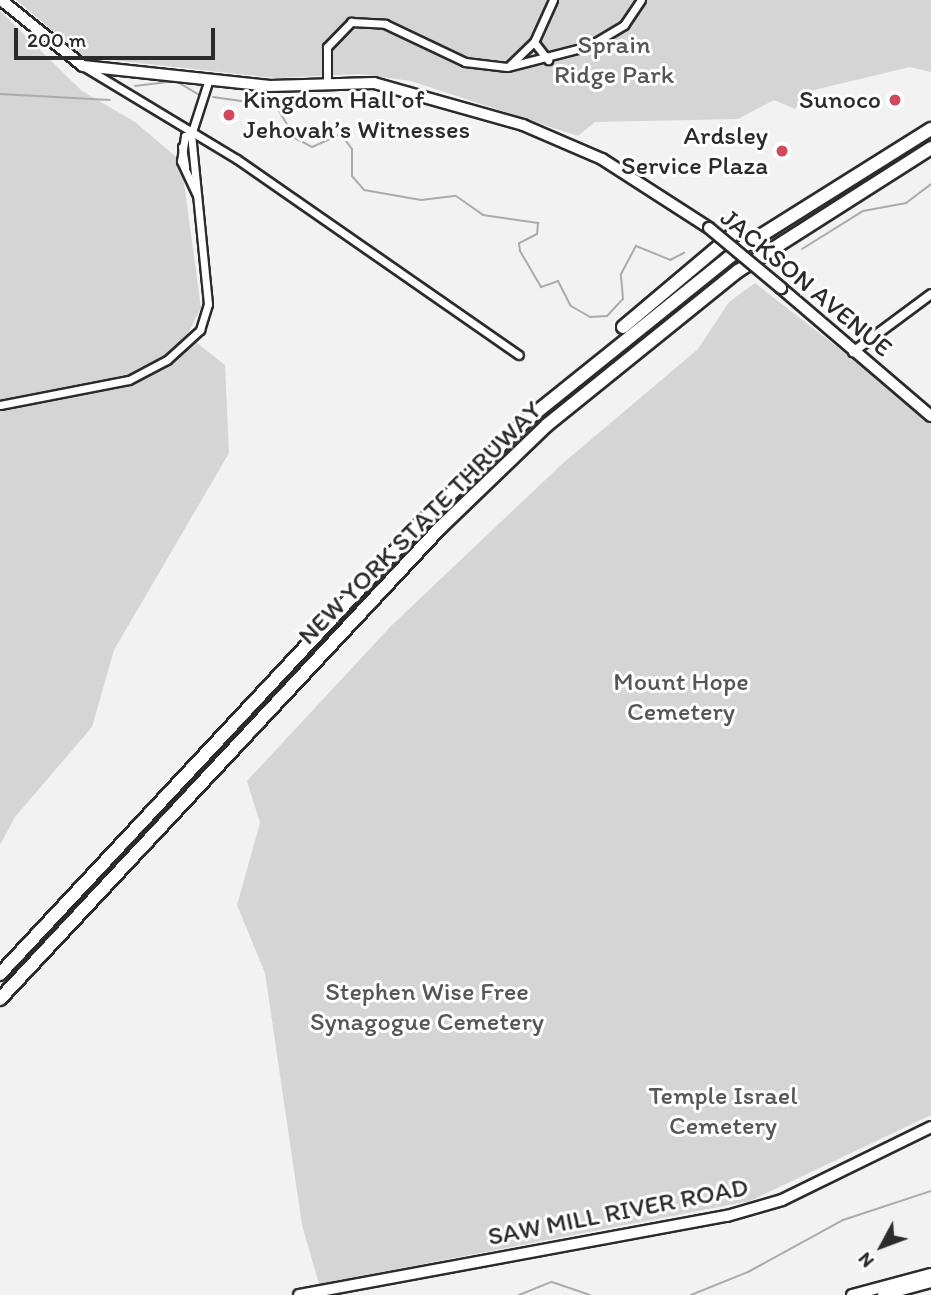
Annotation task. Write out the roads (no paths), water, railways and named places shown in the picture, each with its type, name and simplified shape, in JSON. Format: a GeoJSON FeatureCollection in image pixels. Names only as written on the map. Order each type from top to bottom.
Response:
{"type":"FeatureCollection","features":[{"type":"Feature","properties":{"kind":"highway","name":"NEW YORK STATE THRUWAY"},"geometry":{"type":"LineString","coordinates":[[0,974],[431,513],[565,386],[738,250],[931,129]]}},
{"type":"Feature","properties":{"kind":"highway","name":"NEW YORK STATE THRUWAY"},"geometry":{"type":"LineString","coordinates":[[0,999],[440,528],[547,425],[728,278],[931,148]]}},
{"type":"Feature","properties":{"kind":"highway"},"geometry":{"type":"LineString","coordinates":[[565,386],[661,293],[738,230]]}},
{"type":"Feature","properties":{"kind":"highway"},"geometry":{"type":"LineString","coordinates":[[852,1295],[931,1274]]}},
{"type":"Feature","properties":{"kind":"highway"},"geometry":{"type":"LineString","coordinates":[[883,1295],[931,1282]]}},
{"type":"Feature","properties":{"kind":"main road"},"geometry":{"type":"LineString","coordinates":[[1,0],[83,66]]}},
{"type":"Feature","properties":{"kind":"main road","name":"JACKSON AVENUE"},"geometry":{"type":"LineString","coordinates":[[83,66],[270,86],[327,81],[405,89],[523,125],[602,159],[709,228],[931,416]]}},
{"type":"Feature","properties":{"kind":"main road","name":"SAW MILL RIVER ROAD"},"geometry":{"type":"LineString","coordinates":[[299,1295],[727,1216],[782,1200],[931,1127]]}},
{"type":"Feature","properties":{"kind":"street"},"geometry":{"type":"LineString","coordinates":[[507,67],[534,42],[553,0]]}},
{"type":"Feature","properties":{"kind":"street"},"geometry":{"type":"LineString","coordinates":[[327,81],[327,47],[351,22],[368,19],[465,62],[507,67],[548,60],[611,35],[641,0]]}},
{"type":"Feature","properties":{"kind":"street"},"geometry":{"type":"LineString","coordinates":[[534,42],[548,60]]}},
{"type":"Feature","properties":{"kind":"street"},"geometry":{"type":"LineString","coordinates":[[83,66],[191,132],[519,355]]}},
{"type":"Feature","properties":{"kind":"street"},"geometry":{"type":"LineString","coordinates":[[197,196],[185,167],[184,148],[209,79]]}},
{"type":"Feature","properties":{"kind":"street"},"geometry":{"type":"LineString","coordinates":[[0,405],[130,380],[195,336],[208,304],[197,196],[197,165],[191,132]]}},
{"type":"Feature","properties":{"kind":"street"},"geometry":{"type":"LineString","coordinates":[[184,148],[195,150]]}},
{"type":"Feature","properties":{"kind":"street"},"geometry":{"type":"LineString","coordinates":[[185,167],[197,165]]}},
{"type":"Feature","properties":{"kind":"street"},"geometry":{"type":"LineString","coordinates":[[853,352],[931,294]]}},
{"type":"Feature","properties":{"kind":"waterway"},"geometry":{"type":"LineString","coordinates":[[135,86],[176,81],[198,94]]}},
{"type":"Feature","properties":{"kind":"waterway"},"geometry":{"type":"LineString","coordinates":[[0,94],[110,100]]}},
{"type":"Feature","properties":{"kind":"waterway"},"geometry":{"type":"LineString","coordinates":[[213,97],[276,106],[295,138],[312,147],[341,134],[352,149],[352,176],[364,190],[421,200],[456,196],[483,215],[538,223],[537,234],[519,243],[520,251],[541,287],[558,281],[571,306],[590,317],[607,316],[623,299],[621,274],[636,246],[670,260],[684,253]]}},
{"type":"Feature","properties":{"kind":"waterway"},"geometry":{"type":"LineString","coordinates":[[802,249],[863,211],[906,203],[931,184]]}},
{"type":"Feature","properties":{"kind":"waterway"},"geometry":{"type":"LineString","coordinates":[[691,1295],[748,1272],[843,1220],[931,1191]]}},
{"type":"Feature","properties":{"kind":"waterway"},"geometry":{"type":"LineString","coordinates":[[519,1295],[552,1282],[590,1295]]}},
{"type":"Feature","properties":{"kind":"place","name":"Sunoco"},"geometry":{"type":"Point","coordinates":[895,100]}},
{"type":"Feature","properties":{"kind":"place","name":"Kingdom Hall of Jehovah’s Witnesses"},"geometry":{"type":"Point","coordinates":[229,115]}},
{"type":"Feature","properties":{"kind":"place","name":"Ardsley Service Plaza"},"geometry":{"type":"Point","coordinates":[782,151]}},
{"type":"Feature","properties":{"kind":"park label","name":"Sprain Ridge Park"},"geometry":{"type":"Point","coordinates":[614,60]}},
{"type":"Feature","properties":{"kind":"park label","name":"Mount Hope Cemetery"},"geometry":{"type":"Point","coordinates":[681,697]}},
{"type":"Feature","properties":{"kind":"park label","name":"Stephen Wise Free Synagogue Cemetery"},"geometry":{"type":"Point","coordinates":[427,1007]}},
{"type":"Feature","properties":{"kind":"park label","name":"Temple Israel Cemetery"},"geometry":{"type":"Point","coordinates":[723,1111]}}]}
